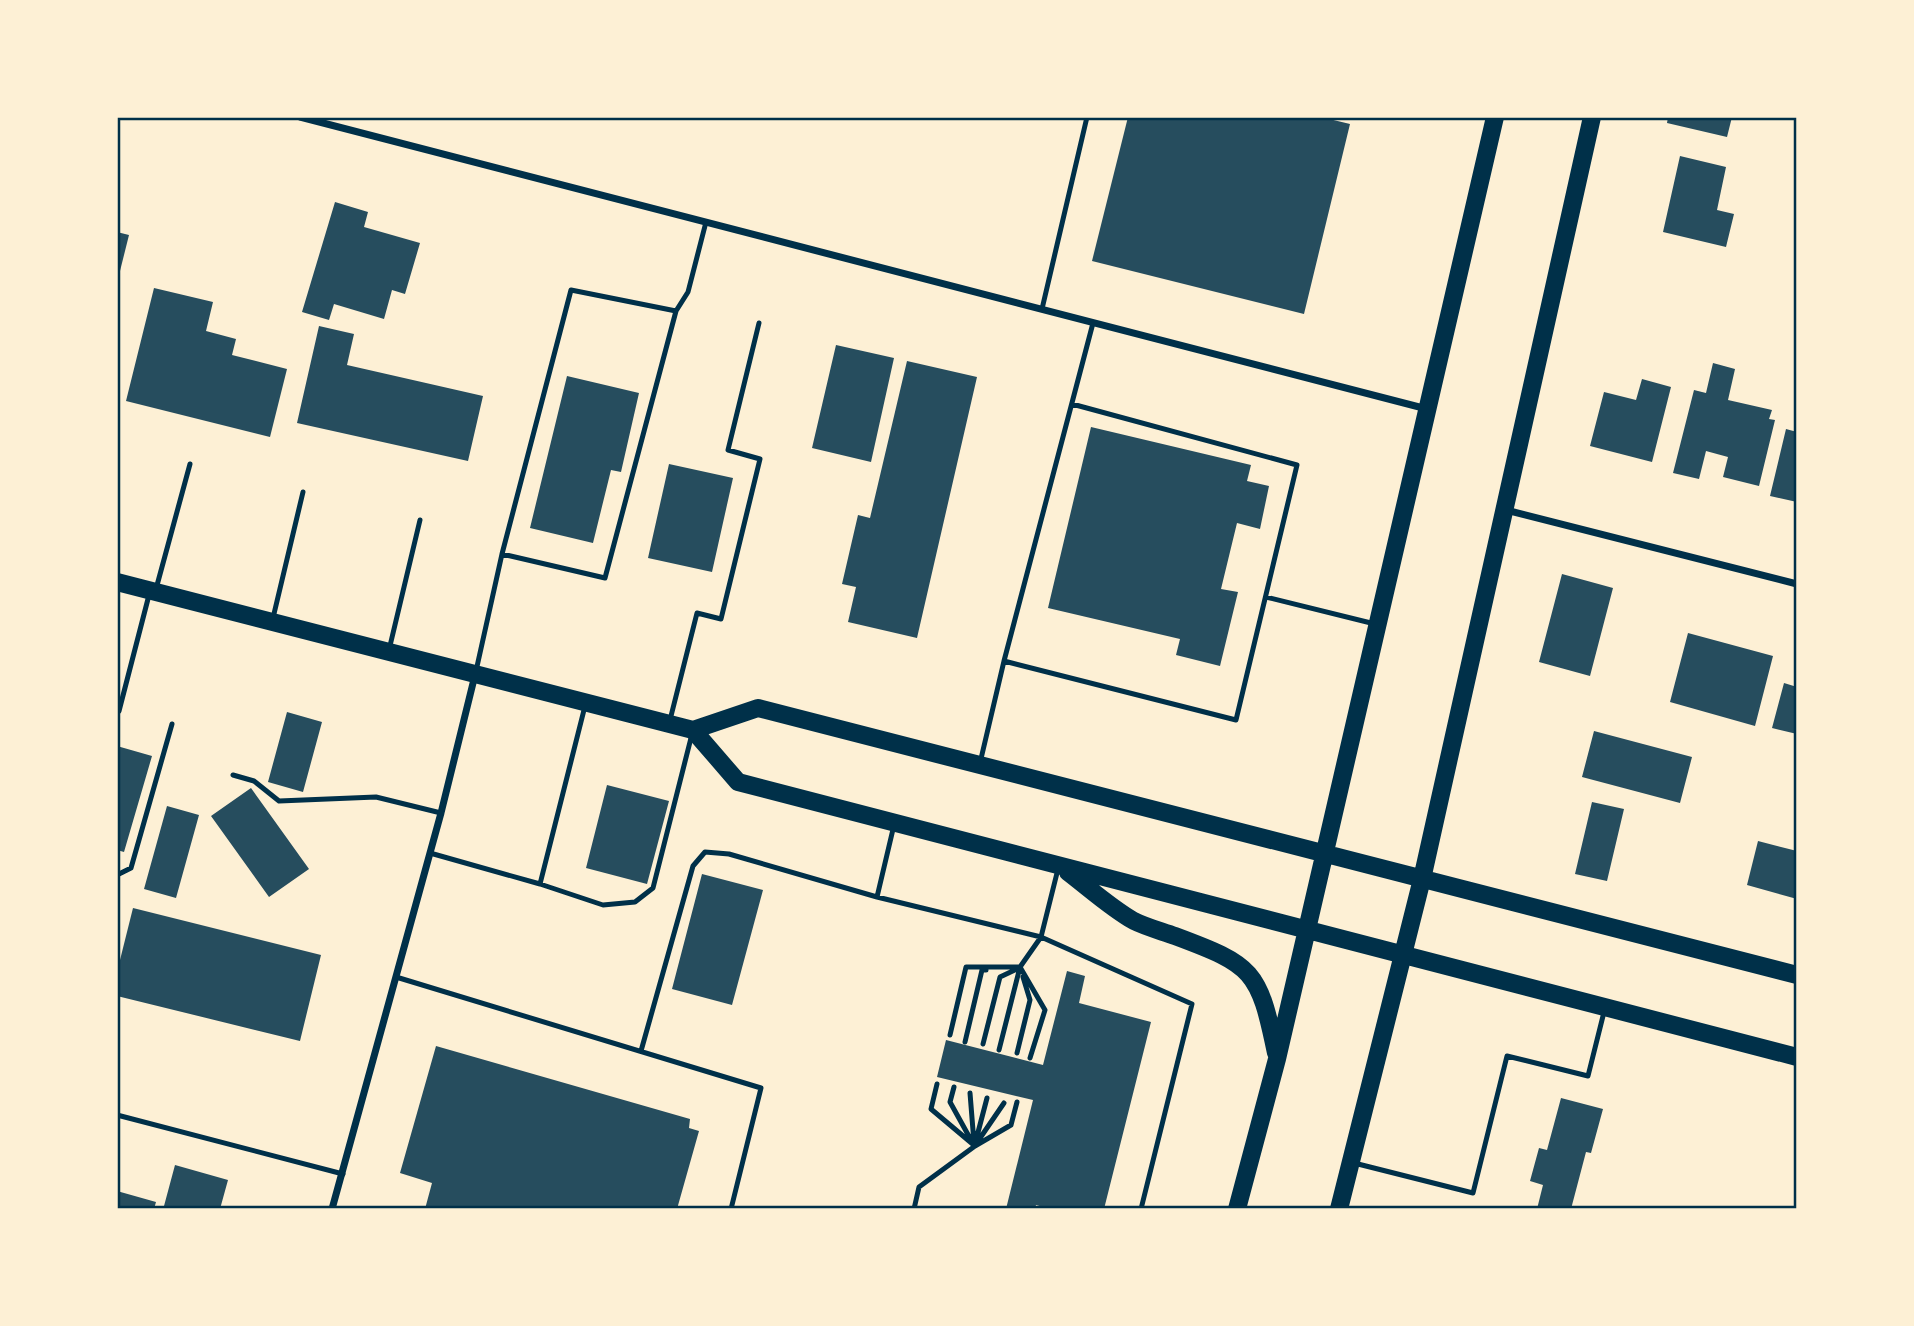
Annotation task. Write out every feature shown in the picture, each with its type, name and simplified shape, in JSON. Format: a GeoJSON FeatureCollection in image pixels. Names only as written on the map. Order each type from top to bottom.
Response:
{"type":"FeatureCollection","features":[{"type":"Feature","properties":{"kind":"main road"},"geometry":{"type":"LineString","coordinates":[[1237,1209],[1277,1059],[1495,117]]}},
{"type":"Feature","properties":{"kind":"main road"},"geometry":{"type":"LineString","coordinates":[[1339,1209],[1422,879],[1592,117]]}},
{"type":"Feature","properties":{"kind":"main road"},"geometry":{"type":"LineString","coordinates":[[117,582],[693,730],[738,782],[1797,1057]]}},
{"type":"Feature","properties":{"kind":"main road"},"geometry":{"type":"LineString","coordinates":[[693,730],[758,708],[1797,975]]}},
{"type":"Feature","properties":{"kind":"main road"},"geometry":{"type":"LineString","coordinates":[[1059,866],[1134,921],[1206,948],[1239,964],[1259,989],[1267,1009],[1277,1059]]}},
{"type":"Feature","properties":{"kind":"street"},"geometry":{"type":"LineString","coordinates":[[300,117],[1428,410]]}},
{"type":"Feature","properties":{"kind":"street"},"geometry":{"type":"LineString","coordinates":[[1506,510],[1797,584]]}},
{"type":"Feature","properties":{"kind":"street"},"geometry":{"type":"LineString","coordinates":[[332,1209],[441,814],[476,674]]}},
{"type":"Feature","properties":{"kind":"lane"},"geometry":{"type":"LineString","coordinates":[[1042,309],[1087,117]]}},
{"type":"Feature","properties":{"kind":"lane"},"geometry":{"type":"LineString","coordinates":[[502,554],[605,579],[676,311],[688,292],[706,222]]}},
{"type":"Feature","properties":{"kind":"lane"},"geometry":{"type":"LineString","coordinates":[[476,674],[502,554],[571,289],[676,311]]}},
{"type":"Feature","properties":{"kind":"lane"},"geometry":{"type":"LineString","coordinates":[[669,723],[696,613],[721,619],[761,458],[727,450],[759,323]]}},
{"type":"Feature","properties":{"kind":"lane"},"geometry":{"type":"LineString","coordinates":[[980,765],[1004,661],[1093,323]]}},
{"type":"Feature","properties":{"kind":"lane"},"geometry":{"type":"LineString","coordinates":[[1004,661],[1236,720],[1297,465],[1072,404]]}},
{"type":"Feature","properties":{"kind":"lane"},"geometry":{"type":"LineString","coordinates":[[119,711],[190,464]]}},
{"type":"Feature","properties":{"kind":"lane"},"geometry":{"type":"LineString","coordinates":[[272,622],[303,492]]}},
{"type":"Feature","properties":{"kind":"lane"},"geometry":{"type":"LineString","coordinates":[[389,652],[420,520]]}},
{"type":"Feature","properties":{"kind":"lane"},"geometry":{"type":"LineString","coordinates":[[1266,597],[1378,624]]}},
{"type":"Feature","properties":{"kind":"lane"},"geometry":{"type":"LineString","coordinates":[[540,884],[586,702]]}},
{"type":"Feature","properties":{"kind":"lane"},"geometry":{"type":"LineString","coordinates":[[117,875],[131,868],[172,724]]}},
{"type":"Feature","properties":{"kind":"lane"},"geometry":{"type":"LineString","coordinates":[[430,853],[603,905],[635,902],[653,888],[693,730]]}},
{"type":"Feature","properties":{"kind":"lane"},"geometry":{"type":"LineString","coordinates":[[233,775],[254,781],[279,801],[376,797],[441,814]]}},
{"type":"Feature","properties":{"kind":"lane"},"geometry":{"type":"LineString","coordinates":[[877,897],[894,823]]}},
{"type":"Feature","properties":{"kind":"lane"},"geometry":{"type":"LineString","coordinates":[[641,1051],[692,866],[705,852],[729,854],[877,897],[1041,937],[1192,1004],[1141,1209]]}},
{"type":"Feature","properties":{"kind":"lane"},"geometry":{"type":"LineString","coordinates":[[999,1050],[1020,967],[1041,937],[1059,866]]}},
{"type":"Feature","properties":{"kind":"lane"},"geometry":{"type":"LineString","coordinates":[[950,1035],[966,967],[1020,967]]}},
{"type":"Feature","properties":{"kind":"lane"},"geometry":{"type":"LineString","coordinates":[[965,1042],[982,970],[1020,967]]}},
{"type":"Feature","properties":{"kind":"lane"},"geometry":{"type":"LineString","coordinates":[[983,1044],[1000,977],[1020,967]]}},
{"type":"Feature","properties":{"kind":"lane"},"geometry":{"type":"LineString","coordinates":[[1017,1053],[1030,1000],[1020,967]]}},
{"type":"Feature","properties":{"kind":"lane"},"geometry":{"type":"LineString","coordinates":[[1020,967],[1045,1010],[1030,1058]]}},
{"type":"Feature","properties":{"kind":"lane"},"geometry":{"type":"LineString","coordinates":[[396,977],[761,1088],[731,1209]]}},
{"type":"Feature","properties":{"kind":"lane"},"geometry":{"type":"LineString","coordinates":[[1351,1163],[1473,1193],[1507,1056],[1588,1076],[1605,1008]]}},
{"type":"Feature","properties":{"kind":"lane"},"geometry":{"type":"LineString","coordinates":[[937,1084],[931,1109],[975,1146]]}},
{"type":"Feature","properties":{"kind":"lane"},"geometry":{"type":"LineString","coordinates":[[954,1087],[950,1102],[975,1146]]}},
{"type":"Feature","properties":{"kind":"lane"},"geometry":{"type":"LineString","coordinates":[[970,1093],[975,1146]]}},
{"type":"Feature","properties":{"kind":"lane"},"geometry":{"type":"LineString","coordinates":[[975,1146],[987,1098]]}},
{"type":"Feature","properties":{"kind":"lane"},"geometry":{"type":"LineString","coordinates":[[914,1209],[919,1187],[975,1146],[1011,1125],[1017,1102]]}},
{"type":"Feature","properties":{"kind":"lane"},"geometry":{"type":"LineString","coordinates":[[975,1146],[1003,1104]]}},
{"type":"Feature","properties":{"kind":"lane"},"geometry":{"type":"LineString","coordinates":[[117,1115],[342,1174]]}},
{"type":"Feature","properties":{"kind":"building"},"geometry":{"type":"Polygon","coordinates":[[[1128,117],[1321,117],[1350,124],[1304,314],[1092,261],[1128,117]]]}},
{"type":"Feature","properties":{"kind":"building"},"geometry":{"type":"Polygon","coordinates":[[[1668,117],[1732,117],[1727,137],[1667,123],[1668,117]]]}},
{"type":"Feature","properties":{"kind":"building"},"geometry":{"type":"Polygon","coordinates":[[[1680,156],[1726,167],[1717,210],[1734,214],[1726,247],[1663,232],[1680,156]]]}},
{"type":"Feature","properties":{"kind":"building"},"geometry":{"type":"Polygon","coordinates":[[[335,202],[368,212],[364,227],[420,243],[405,294],[392,290],[384,319],[334,304],[329,320],[302,312],[335,202]]]}},
{"type":"Feature","properties":{"kind":"building"},"geometry":{"type":"Polygon","coordinates":[[[117,232],[129,235],[118,279],[117,279],[117,232]]]}},
{"type":"Feature","properties":{"kind":"building"},"geometry":{"type":"Polygon","coordinates":[[[154,288],[213,302],[206,331],[236,339],[232,355],[287,369],[270,437],[126,401],[154,288]]]}},
{"type":"Feature","properties":{"kind":"building"},"geometry":{"type":"Polygon","coordinates":[[[319,326],[354,334],[347,365],[483,396],[468,461],[297,423],[319,326]]]}},
{"type":"Feature","properties":{"kind":"building"},"geometry":{"type":"Polygon","coordinates":[[[836,345],[894,358],[871,462],[812,448],[836,345]]]}},
{"type":"Feature","properties":{"kind":"building"},"geometry":{"type":"Polygon","coordinates":[[[907,361],[977,377],[917,638],[848,622],[856,587],[842,584],[858,515],[870,518],[907,361]]]}},
{"type":"Feature","properties":{"kind":"building"},"geometry":{"type":"Polygon","coordinates":[[[1713,363],[1735,369],[1728,400],[1772,410],[1769,419],[1775,420],[1759,486],[1723,477],[1728,457],[1706,451],[1699,479],[1673,473],[1694,390],[1706,393],[1713,363]]]}},
{"type":"Feature","properties":{"kind":"building"},"geometry":{"type":"Polygon","coordinates":[[[567,376],[639,393],[621,472],[611,470],[593,543],[530,528],[567,376]]]}},
{"type":"Feature","properties":{"kind":"building"},"geometry":{"type":"Polygon","coordinates":[[[1642,379],[1671,387],[1652,462],[1590,446],[1604,392],[1636,400],[1642,379]]]}},
{"type":"Feature","properties":{"kind":"building"},"geometry":{"type":"Polygon","coordinates":[[[1091,427],[1251,465],[1247,481],[1269,486],[1260,529],[1237,523],[1221,589],[1238,592],[1220,666],[1176,655],[1180,639],[1048,608],[1091,427]]]}},
{"type":"Feature","properties":{"kind":"building"},"geometry":{"type":"Polygon","coordinates":[[[1786,429],[1797,432],[1797,502],[1770,496],[1786,429]]]}},
{"type":"Feature","properties":{"kind":"building"},"geometry":{"type":"Polygon","coordinates":[[[669,464],[733,478],[712,572],[648,558],[669,464]]]}},
{"type":"Feature","properties":{"kind":"building"},"geometry":{"type":"Polygon","coordinates":[[[1562,574],[1613,588],[1590,676],[1539,662],[1562,574]]]}},
{"type":"Feature","properties":{"kind":"building"},"geometry":{"type":"Polygon","coordinates":[[[1688,633],[1773,656],[1755,726],[1670,702],[1688,633]]]}},
{"type":"Feature","properties":{"kind":"building"},"geometry":{"type":"Polygon","coordinates":[[[1784,683],[1797,687],[1797,734],[1772,728],[1784,683]]]}},
{"type":"Feature","properties":{"kind":"building"},"geometry":{"type":"Polygon","coordinates":[[[287,712],[322,722],[303,792],[268,782],[287,712]]]}},
{"type":"Feature","properties":{"kind":"building"},"geometry":{"type":"Polygon","coordinates":[[[1594,731],[1692,757],[1680,803],[1582,777],[1594,731]]]}},
{"type":"Feature","properties":{"kind":"building"},"geometry":{"type":"Polygon","coordinates":[[[117,746],[152,756],[124,852],[117,850],[117,746]]]}},
{"type":"Feature","properties":{"kind":"building"},"geometry":{"type":"Polygon","coordinates":[[[607,785],[669,801],[647,884],[586,868],[607,785]]]}},
{"type":"Feature","properties":{"kind":"building"},"geometry":{"type":"Polygon","coordinates":[[[251,788],[309,869],[269,897],[211,816],[251,788]]]}},
{"type":"Feature","properties":{"kind":"building"},"geometry":{"type":"Polygon","coordinates":[[[1592,802],[1624,809],[1607,881],[1575,874],[1592,802]]]}},
{"type":"Feature","properties":{"kind":"building"},"geometry":{"type":"Polygon","coordinates":[[[167,806],[199,815],[176,898],[144,889],[167,806]]]}},
{"type":"Feature","properties":{"kind":"building"},"geometry":{"type":"Polygon","coordinates":[[[1758,841],[1797,851],[1797,899],[1747,885],[1758,841]]]}},
{"type":"Feature","properties":{"kind":"building"},"geometry":{"type":"Polygon","coordinates":[[[702,874],[763,890],[732,1005],[672,989],[702,874]]]}},
{"type":"Feature","properties":{"kind":"building"},"geometry":{"type":"Polygon","coordinates":[[[133,908],[321,955],[300,1041],[117,996],[117,972],[133,908]]]}},
{"type":"Feature","properties":{"kind":"building"},"geometry":{"type":"Polygon","coordinates":[[[1067,971],[1085,976],[1079,1003],[1151,1022],[1104,1209],[1050,1209],[1036,1205],[1035,1209],[1006,1209],[1033,1100],[937,1077],[946,1040],[1043,1065],[1067,971]]]}},
{"type":"Feature","properties":{"kind":"building"},"geometry":{"type":"Polygon","coordinates":[[[436,1046],[690,1119],[689,1128],[699,1131],[677,1209],[425,1209],[432,1183],[400,1173],[436,1046]]]}},
{"type":"Feature","properties":{"kind":"building"},"geometry":{"type":"Polygon","coordinates":[[[1561,1098],[1603,1109],[1591,1153],[1586,1152],[1571,1209],[1537,1209],[1543,1185],[1530,1181],[1539,1148],[1547,1150],[1561,1098]]]}},
{"type":"Feature","properties":{"kind":"building"},"geometry":{"type":"Polygon","coordinates":[[[175,1165],[228,1180],[220,1209],[171,1209],[164,1206],[175,1165]]]}},
{"type":"Feature","properties":{"kind":"building"},"geometry":{"type":"Polygon","coordinates":[[[117,1191],[156,1202],[154,1209],[117,1209],[117,1191]]]}}]}
